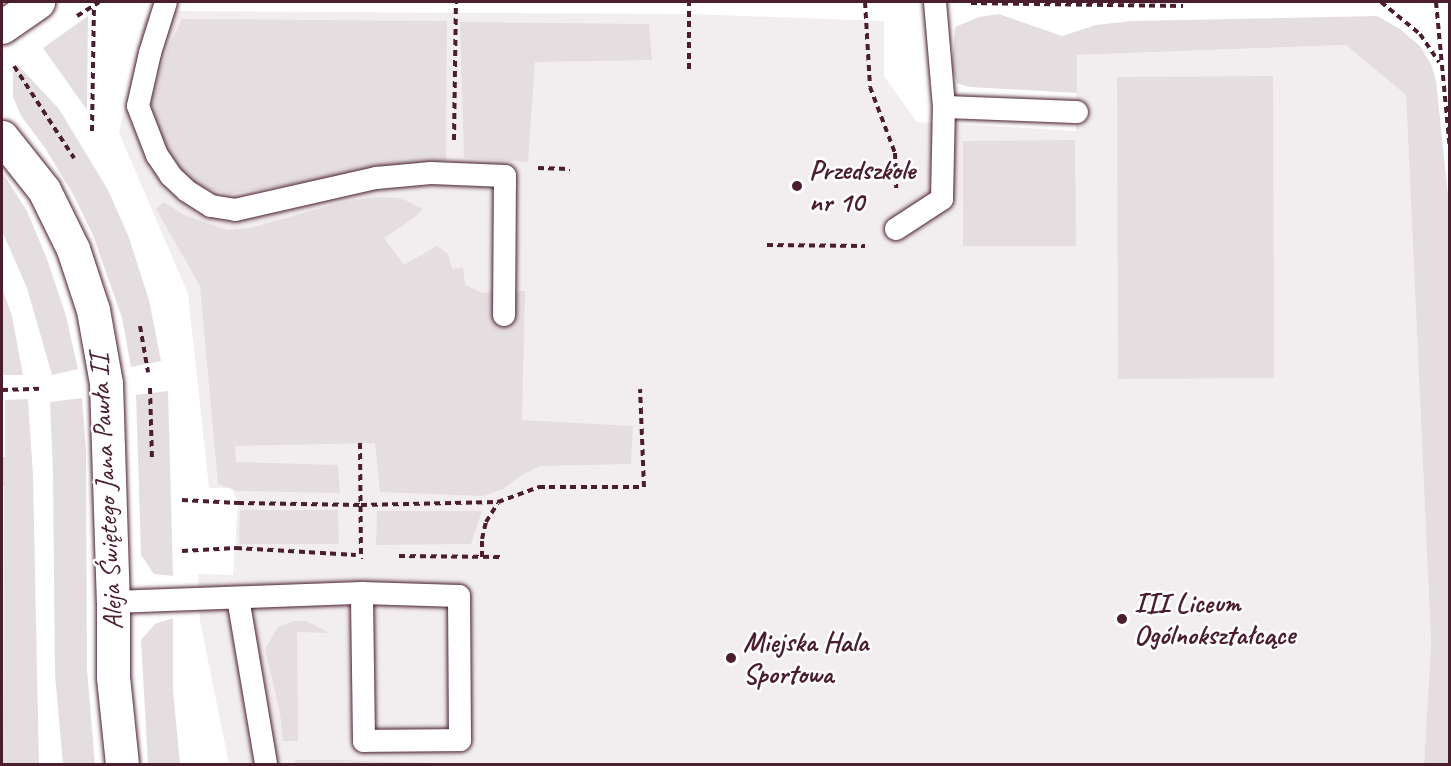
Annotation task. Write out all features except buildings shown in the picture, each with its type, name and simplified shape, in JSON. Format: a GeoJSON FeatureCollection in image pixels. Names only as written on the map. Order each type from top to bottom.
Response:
{"type":"FeatureCollection","features":[{"type":"Feature","properties":{"kind":"street"},"geometry":{"type":"LineString","coordinates":[[2,27],[38,2]]}},
{"type":"Feature","properties":{"kind":"street","name":"Aleja Świętego Jana Pawła II"},"geometry":{"type":"LineString","coordinates":[[2,136],[44,190],[73,249],[93,310],[106,383],[113,677],[122,765]]}},
{"type":"Feature","properties":{"kind":"lane"},"geometry":{"type":"LineString","coordinates":[[166,2],[150,53],[138,106],[157,155],[171,176],[187,191],[211,206],[235,210],[376,178],[453,174],[505,176],[504,315]]}},
{"type":"Feature","properties":{"kind":"lane"},"geometry":{"type":"LineString","coordinates":[[896,229],[942,199],[944,107],[935,2]]}},
{"type":"Feature","properties":{"kind":"lane"},"geometry":{"type":"LineString","coordinates":[[944,107],[1077,112]]}},
{"type":"Feature","properties":{"kind":"lane"},"geometry":{"type":"LineString","coordinates":[[113,602],[362,593],[459,596],[460,740],[364,741],[362,593]]}},
{"type":"Feature","properties":{"kind":"lane"},"geometry":{"type":"LineString","coordinates":[[238,598],[266,765]]}},
{"type":"Feature","properties":{"kind":"path"},"geometry":{"type":"LineString","coordinates":[[453,174],[456,2]]}},
{"type":"Feature","properties":{"kind":"path"},"geometry":{"type":"LineString","coordinates":[[689,2],[689,69]]}},
{"type":"Feature","properties":{"kind":"path"},"geometry":{"type":"LineString","coordinates":[[767,245],[866,246],[896,229],[895,153],[870,87],[865,2]]}},
{"type":"Feature","properties":{"kind":"path"},"geometry":{"type":"LineString","coordinates":[[966,2],[1183,6]]}},
{"type":"Feature","properties":{"kind":"path"},"geometry":{"type":"LineString","coordinates":[[1381,2],[1420,34],[1440,63]]}},
{"type":"Feature","properties":{"kind":"path"},"geometry":{"type":"LineString","coordinates":[[1436,2],[1449,150]]}},
{"type":"Feature","properties":{"kind":"path"},"geometry":{"type":"LineString","coordinates":[[92,131],[94,4]]}},
{"type":"Feature","properties":{"kind":"path"},"geometry":{"type":"LineString","coordinates":[[2,390],[39,389]]}},
{"type":"Feature","properties":{"kind":"path"},"geometry":{"type":"LineString","coordinates":[[182,500],[361,505],[498,502],[539,487],[644,488],[640,389]]}},
{"type":"Feature","properties":{"kind":"path"},"geometry":{"type":"LineString","coordinates":[[360,443],[362,593]]}},
{"type":"Feature","properties":{"kind":"path"},"geometry":{"type":"LineString","coordinates":[[482,557],[482,539],[486,522],[498,502]]}},
{"type":"Feature","properties":{"kind":"path"},"geometry":{"type":"LineString","coordinates":[[182,550],[236,548],[371,555]]}},
{"type":"Feature","properties":{"kind":"path"},"geometry":{"type":"LineString","coordinates":[[393,556],[500,557]]}},
{"type":"Feature","properties":{"kind":"shaded area"},"geometry":{"type":"Polygon","coordinates":[[[163,11],[690,14],[884,21],[884,76],[917,122],[1076,131],[1077,55],[1347,45],[1406,95],[1431,642],[1424,764],[229,764],[200,621],[198,574],[233,575],[238,503],[232,488],[209,488],[188,294],[119,133],[145,17],[163,11]]]}},
{"type":"Feature","properties":{"kind":"shaded area"},"geometry":{"type":"Polygon","coordinates":[[[999,14],[1062,36],[1096,25],[1131,21],[1377,16],[1400,29],[1420,46],[1431,64],[1436,80],[1450,215],[1449,764],[1424,764],[1431,642],[1406,95],[1346,45],[1077,55],[1077,93],[969,87],[957,83],[952,68],[955,27],[979,17],[999,14]]]}},
{"type":"Feature","properties":{"kind":"shaded area"},"geometry":{"type":"Polygon","coordinates":[[[88,16],[87,110],[43,48],[88,16]]]}},
{"type":"Feature","properties":{"kind":"shaded area"},"geometry":{"type":"Polygon","coordinates":[[[182,19],[447,21],[446,160],[229,194],[202,187],[181,176],[167,160],[152,118],[152,96],[168,48],[182,19]]]}},
{"type":"Feature","properties":{"kind":"shaded area"},"geometry":{"type":"Polygon","coordinates":[[[460,22],[649,24],[652,60],[535,62],[528,162],[464,158],[460,22]]]}},
{"type":"Feature","properties":{"kind":"shaded area"},"geometry":{"type":"Polygon","coordinates":[[[18,65],[59,109],[108,190],[128,235],[149,300],[161,361],[131,367],[122,318],[93,235],[73,194],[45,148],[21,116],[13,97],[13,73],[18,65]]]}},
{"type":"Feature","properties":{"kind":"shaded area"},"geometry":{"type":"Polygon","coordinates":[[[1273,76],[1274,378],[1118,379],[1117,77],[1273,76]]]}},
{"type":"Feature","properties":{"kind":"shaded area"},"geometry":{"type":"Polygon","coordinates":[[[1075,140],[1076,246],[963,246],[963,141],[1075,140]]]}},
{"type":"Feature","properties":{"kind":"shaded area"},"geometry":{"type":"Polygon","coordinates":[[[2,172],[27,211],[47,259],[66,316],[78,369],[52,375],[27,288],[2,231],[2,172]]]}},
{"type":"Feature","properties":{"kind":"shaded area"},"geometry":{"type":"Polygon","coordinates":[[[376,197],[401,198],[423,209],[384,238],[404,265],[437,246],[448,254],[452,269],[463,267],[465,285],[483,293],[525,291],[522,420],[633,426],[631,464],[540,466],[522,475],[503,489],[483,496],[380,492],[375,443],[235,446],[236,462],[338,465],[340,493],[237,491],[218,484],[200,286],[156,209],[164,202],[184,215],[227,230],[250,228],[343,202],[376,197]]]}},
{"type":"Feature","properties":{"kind":"shaded area"},"geometry":{"type":"Polygon","coordinates":[[[2,288],[12,316],[23,375],[2,375],[2,288]]]}},
{"type":"Feature","properties":{"kind":"shaded area"},"geometry":{"type":"Polygon","coordinates":[[[168,391],[173,576],[154,574],[141,555],[136,395],[168,391]]]}},
{"type":"Feature","properties":{"kind":"shaded area"},"geometry":{"type":"Polygon","coordinates":[[[82,398],[86,450],[87,669],[95,764],[63,764],[55,675],[50,402],[82,398]]]}},
{"type":"Feature","properties":{"kind":"shaded area"},"geometry":{"type":"Polygon","coordinates":[[[28,399],[33,475],[39,764],[3,764],[4,486],[2,486],[2,457],[5,457],[5,400],[28,399]]]}},
{"type":"Feature","properties":{"kind":"shaded area"},"geometry":{"type":"Polygon","coordinates":[[[240,510],[338,510],[339,544],[239,544],[240,510]]]}},
{"type":"Feature","properties":{"kind":"shaded area"},"geometry":{"type":"Polygon","coordinates":[[[377,511],[482,511],[471,544],[376,545],[377,511]]]}},
{"type":"Feature","properties":{"kind":"shaded area"},"geometry":{"type":"Polygon","coordinates":[[[173,618],[173,690],[180,764],[148,764],[141,640],[155,624],[173,618]]]}},
{"type":"Feature","properties":{"kind":"shaded area"},"geometry":{"type":"Polygon","coordinates":[[[293,621],[306,621],[330,633],[297,632],[298,741],[283,741],[280,713],[265,649],[278,627],[293,621]]]}},
{"type":"Feature","properties":{"kind":"shaded area"},"geometry":{"type":"Polygon","coordinates":[[[296,760],[334,760],[466,764],[293,764],[296,760]]]}},
{"type":"Feature","properties":{"kind":"place","name":"Przedszkole nr 10"},"geometry":{"type":"Point","coordinates":[797,186]}},
{"type":"Feature","properties":{"kind":"place","name":"III Liceum Ogólnokształcące"},"geometry":{"type":"Point","coordinates":[1122,619]}},
{"type":"Feature","properties":{"kind":"place","name":"Miejska Hala Sportowa"},"geometry":{"type":"Point","coordinates":[731,658]}}]}
